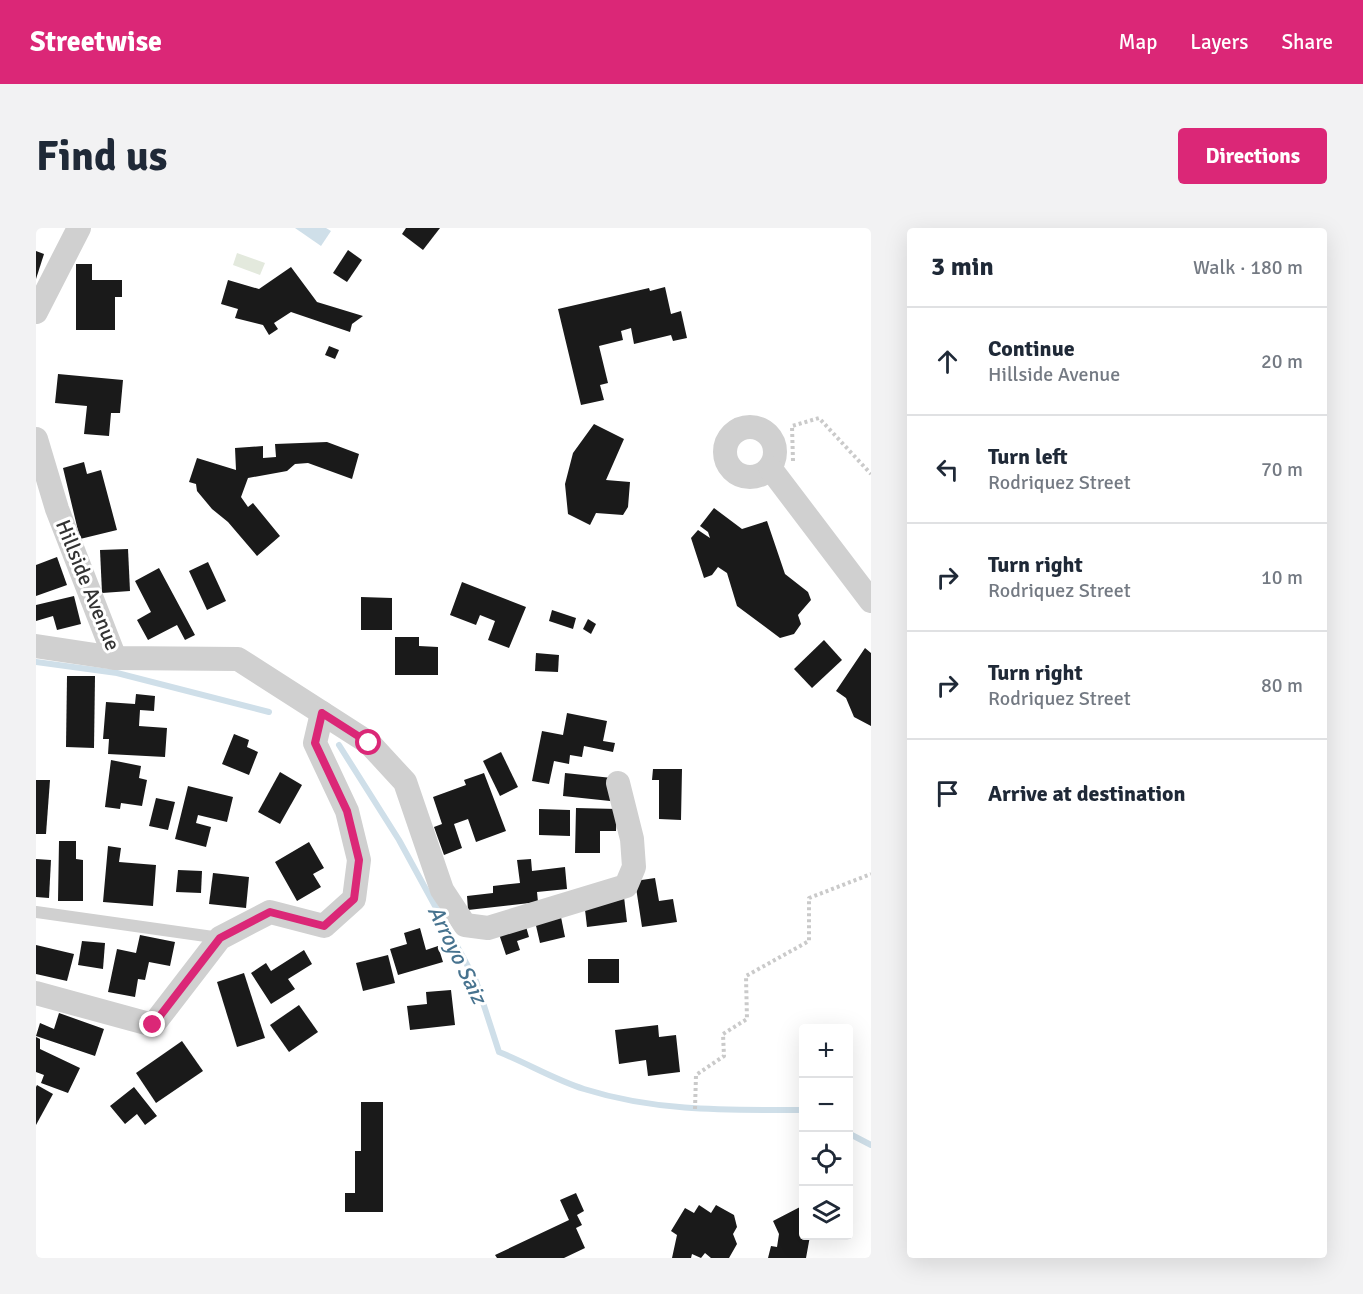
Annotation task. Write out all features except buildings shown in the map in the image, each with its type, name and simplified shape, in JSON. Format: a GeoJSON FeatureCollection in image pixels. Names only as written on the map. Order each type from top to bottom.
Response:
{"type":"FeatureCollection","features":[{"type":"Feature","properties":{"kind":"street"},"geometry":{"type":"LineString","coordinates":[[36,312],[79,228]]}},
{"type":"Feature","properties":{"kind":"street","name":"Hillside Avenue"},"geometry":{"type":"LineString","coordinates":[[36,439],[57,509],[115,658],[238,659],[369,743],[405,782],[442,890],[465,925],[488,928],[626,886],[634,867],[632,838],[618,783]]}},
{"type":"Feature","properties":{"kind":"street"},"geometry":{"type":"LineString","coordinates":[[770,468],[871,601]]}},
{"type":"Feature","properties":{"kind":"street"},"geometry":{"type":"LineString","coordinates":[[36,646],[115,658]]}},
{"type":"Feature","properties":{"kind":"street"},"geometry":{"type":"LineString","coordinates":[[36,993],[153,1025],[220,938],[270,912],[324,926],[354,899],[359,860],[347,811],[315,743],[322,713]]}},
{"type":"Feature","properties":{"kind":"lane"},"geometry":{"type":"LineString","coordinates":[[36,912],[95,918],[220,938]]}},
{"type":"Feature","properties":{"kind":"path"},"geometry":{"type":"LineString","coordinates":[[798,469],[792,460],[792,426],[819,418],[871,474]]}},
{"type":"Feature","properties":{"kind":"path"},"geometry":{"type":"LineString","coordinates":[[695,1109],[696,1075],[724,1056],[723,1034],[747,1019],[746,976],[809,941],[809,898],[871,874]]}},
{"type":"Feature","properties":{"kind":"shaded area"},"geometry":{"type":"Polygon","coordinates":[[[295,228],[326,228],[331,231],[321,246],[295,228]]]}},
{"type":"Feature","properties":{"kind":"shaded area"},"geometry":{"type":"Polygon","coordinates":[[[237,253],[265,263],[260,275],[233,265],[237,253]]]}},
{"type":"Feature","properties":{"kind":"waterway","name":"Arroyo Saiz"},"geometry":{"type":"LineString","coordinates":[[36,662],[117,673],[269,712]]}},
{"type":"Feature","properties":{"kind":"waterway","name":"Arroyo Saiz"},"geometry":{"type":"LineString","coordinates":[[339,745],[399,840],[476,981],[499,1052],[573,1085],[611,1097],[693,1108],[799,1110]]}},
{"type":"Feature","properties":{"kind":"waterway","name":"Arroyo Saiz"},"geometry":{"type":"LineString","coordinates":[[853,1136],[871,1145]]}},
{"type":"Feature","properties":{"kind":"route"},"geometry":{"type":"LineString","coordinates":[[153,1025],[220,938],[270,912],[324,926],[354,899],[359,860],[347,811],[315,743],[322,713],[369,743]]}}]}
